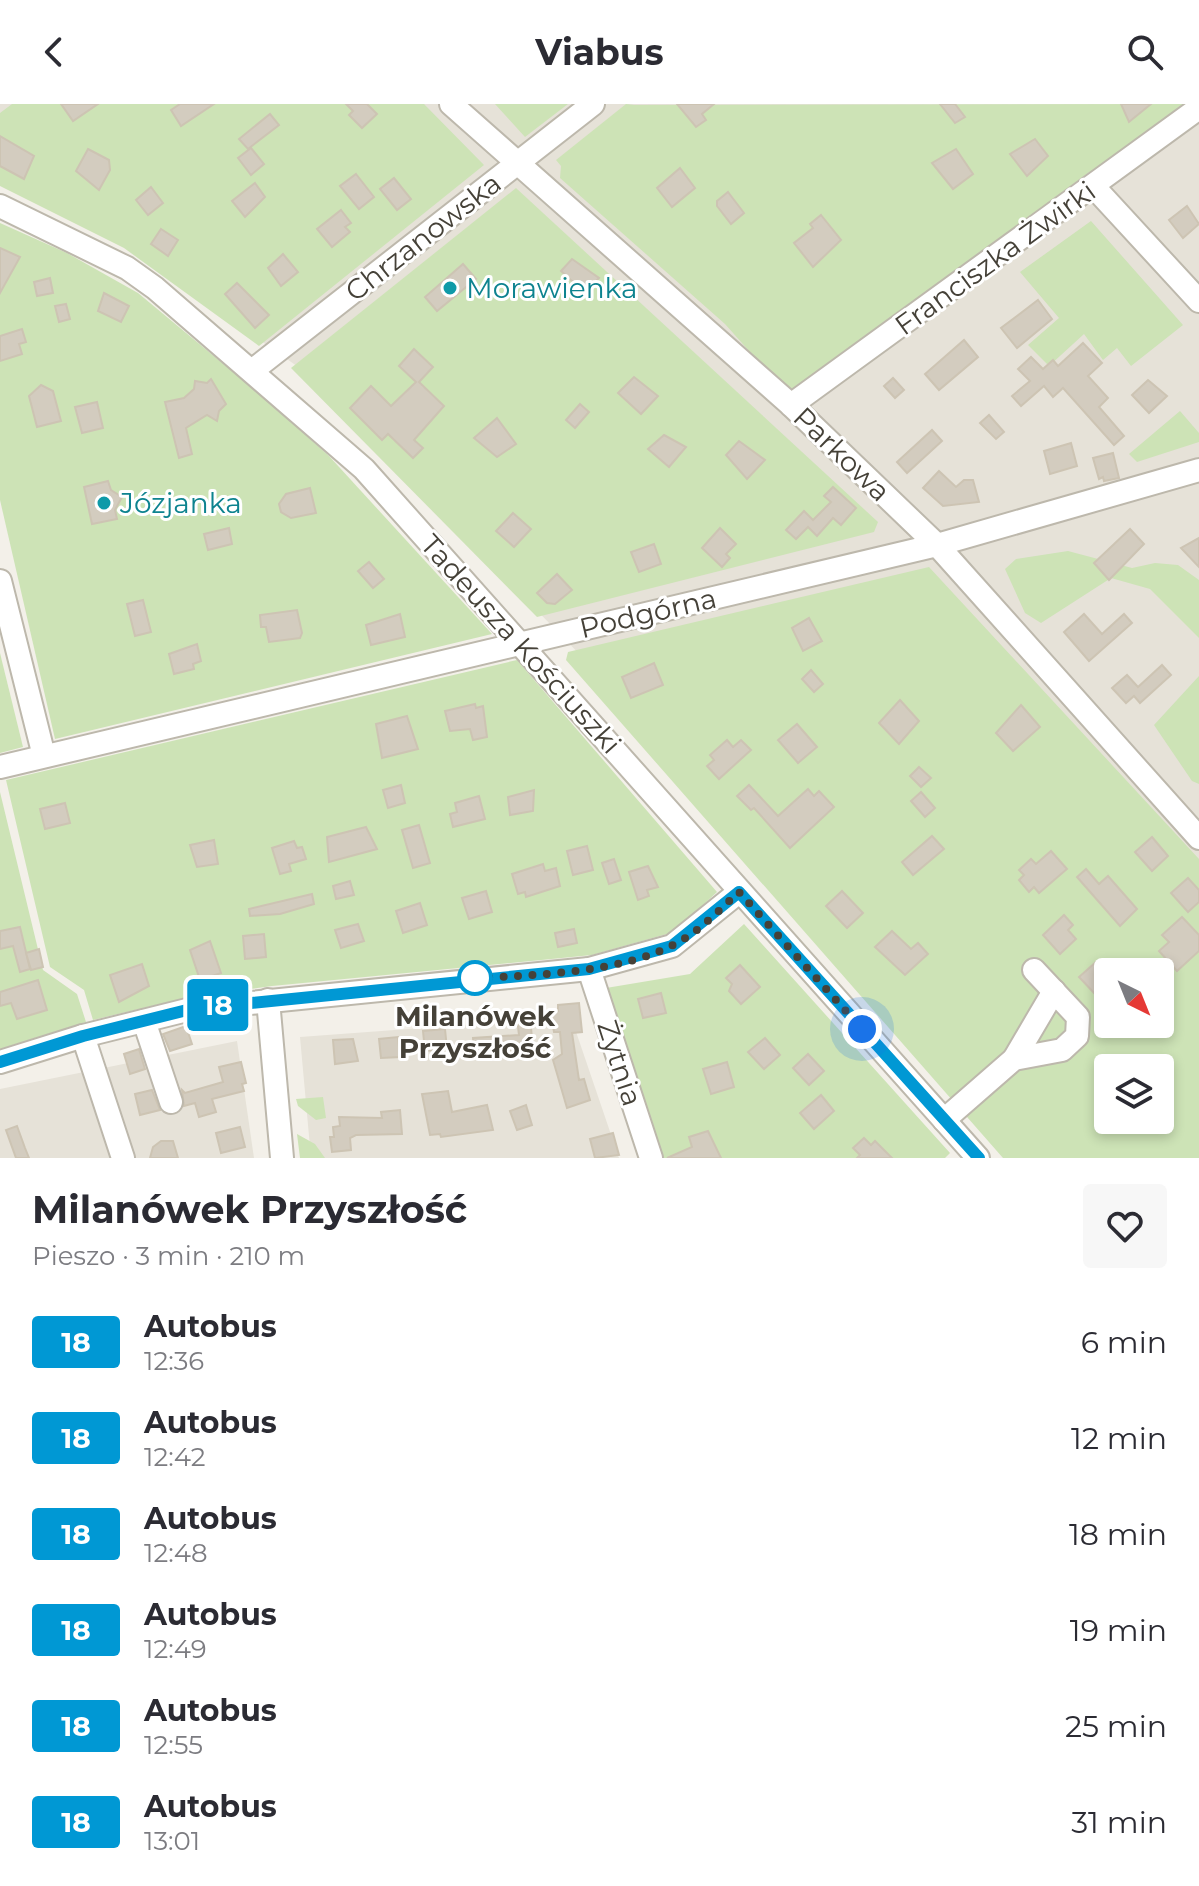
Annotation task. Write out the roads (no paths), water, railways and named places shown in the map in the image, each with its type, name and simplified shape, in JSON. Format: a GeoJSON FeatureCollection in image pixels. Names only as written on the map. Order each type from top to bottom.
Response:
{"type":"FeatureCollection","features":[{"type":"Feature","properties":{"kind":"street","name":"Parkowa"},"geometry":{"type":"LineString","coordinates":[[451,104],[791,405],[937,545],[1199,838]]}},
{"type":"Feature","properties":{"kind":"street","name":"Chrzanowska"},"geometry":{"type":"LineString","coordinates":[[253,370],[593,104]]}},
{"type":"Feature","properties":{"kind":"street","name":"Franciszka Żwirki"},"geometry":{"type":"LineString","coordinates":[[791,405],[1199,108]]}},
{"type":"Feature","properties":{"kind":"street"},"geometry":{"type":"LineString","coordinates":[[1094,187],[1199,301]]}},
{"type":"Feature","properties":{"kind":"street","name":"Tadeusza Kościuszki"},"geometry":{"type":"LineString","coordinates":[[0,206],[127,268],[253,370],[364,469],[523,643],[739,892],[944,1120],[971,1155]]}},
{"type":"Feature","properties":{"kind":"street","name":"Podgórna"},"geometry":{"type":"LineString","coordinates":[[0,767],[937,545],[1199,470]]}},
{"type":"Feature","properties":{"kind":"street"},"geometry":{"type":"LineString","coordinates":[[0,581],[44,756]]}},
{"type":"Feature","properties":{"kind":"street"},"geometry":{"type":"LineString","coordinates":[[0,1062],[83,1036],[191,1009],[589,969],[672,946],[739,892]]}},
{"type":"Feature","properties":{"kind":"street","name":"Żytnia"},"geometry":{"type":"LineString","coordinates":[[589,969],[651,1158]]}},
{"type":"Feature","properties":{"kind":"street"},"geometry":{"type":"LineString","coordinates":[[1014,1059],[1062,1050],[1077,1036],[1078,1017],[1034,970]]}},
{"type":"Feature","properties":{"kind":"street"},"geometry":{"type":"LineString","coordinates":[[944,1120],[1014,1059],[1054,991]]}},
{"type":"Feature","properties":{"kind":"street"},"geometry":{"type":"LineString","coordinates":[[268,1000],[282,1158]]}},
{"type":"Feature","properties":{"kind":"street"},"geometry":{"type":"LineString","coordinates":[[144,1021],[171,1102]]}},
{"type":"Feature","properties":{"kind":"street"},"geometry":{"type":"LineString","coordinates":[[83,1036],[123,1158]]}},
{"type":"Feature","properties":{"kind":"place","name":"Morawienka"},"geometry":{"type":"Point","coordinates":[450,288]}},
{"type":"Feature","properties":{"kind":"place","name":"Józjanka"},"geometry":{"type":"Point","coordinates":[104,503]}},
{"type":"Feature","properties":{"kind":"place","name":"Milanówek Przyszłość"},"geometry":{"type":"Point","coordinates":[475,978]}}]}
